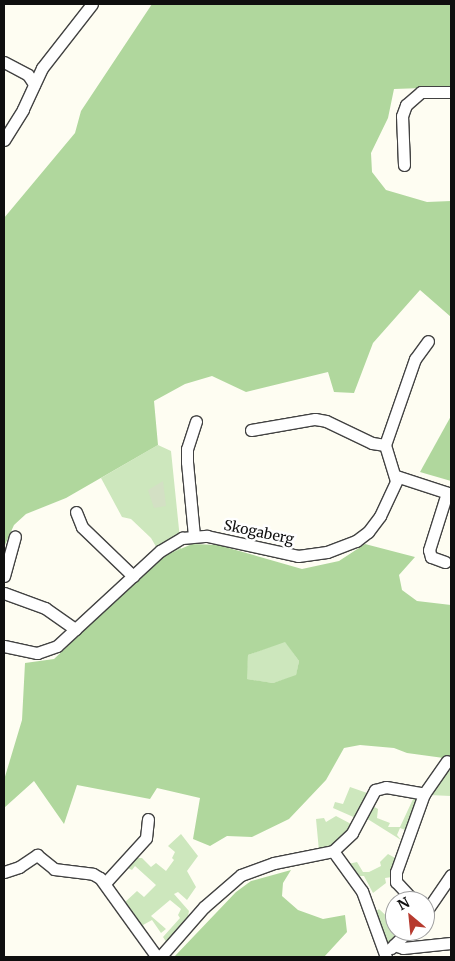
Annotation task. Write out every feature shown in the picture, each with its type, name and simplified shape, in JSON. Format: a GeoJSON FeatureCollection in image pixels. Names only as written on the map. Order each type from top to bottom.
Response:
{"type":"FeatureCollection","features":[{"type":"Feature","properties":{"kind":"street"},"geometry":{"type":"LineString","coordinates":[[4,140],[24,108],[34,77],[92,4]]}},
{"type":"Feature","properties":{"kind":"street"},"geometry":{"type":"LineString","coordinates":[[4,62],[34,77]]}},
{"type":"Feature","properties":{"kind":"street"},"geometry":{"type":"LineString","coordinates":[[404,165],[402,116],[406,104],[421,92],[451,92]]}},
{"type":"Feature","properties":{"kind":"street"},"geometry":{"type":"LineString","coordinates":[[428,341],[415,359],[385,445],[396,476],[449,493],[429,550],[431,557],[445,562]]}},
{"type":"Feature","properties":{"kind":"street"},"geometry":{"type":"LineString","coordinates":[[251,430],[315,419],[326,421],[372,443],[385,445]]}},
{"type":"Feature","properties":{"kind":"street"},"geometry":{"type":"LineString","coordinates":[[194,536],[187,449],[196,421]]}},
{"type":"Feature","properties":{"kind":"street","name":"Skogaberg"},"geometry":{"type":"LineString","coordinates":[[4,646],[32,653],[44,652],[57,646],[170,544],[194,536],[298,556],[343,548],[368,532],[380,516],[394,490],[396,476]]}},
{"type":"Feature","properties":{"kind":"street"},"geometry":{"type":"LineString","coordinates":[[76,512],[82,527],[133,576]]}},
{"type":"Feature","properties":{"kind":"street"},"geometry":{"type":"LineString","coordinates":[[4,576],[15,536]]}},
{"type":"Feature","properties":{"kind":"street"},"geometry":{"type":"LineString","coordinates":[[4,593],[45,608],[76,629]]}},
{"type":"Feature","properties":{"kind":"street"},"geometry":{"type":"LineString","coordinates":[[403,891],[395,877],[424,794],[447,761]]}},
{"type":"Feature","properties":{"kind":"street"},"geometry":{"type":"LineString","coordinates":[[4,872],[19,867],[34,856],[54,869],[93,874],[106,882],[159,957],[204,907],[241,875],[274,863],[333,851],[352,833],[375,790],[386,787],[424,794]]}},
{"type":"Feature","properties":{"kind":"street"},"geometry":{"type":"LineString","coordinates":[[106,882],[146,838],[148,819]]}},
{"type":"Feature","properties":{"kind":"street"},"geometry":{"type":"LineString","coordinates":[[333,851],[362,891],[387,953]]}},
{"type":"Feature","properties":{"kind":"street"},"geometry":{"type":"LineString","coordinates":[[435,898],[451,875]]}},
{"type":"Feature","properties":{"kind":"street"},"geometry":{"type":"LineString","coordinates":[[387,953],[398,941]]}},
{"type":"Feature","properties":{"kind":"street"},"geometry":{"type":"LineString","coordinates":[[387,953],[403,948],[451,943]]}},
{"type":"Feature","properties":{"kind":"green space"},"geometry":{"type":"Polygon","coordinates":[[[152,4],[451,4],[451,87],[394,89],[388,118],[371,153],[372,172],[386,190],[427,202],[451,201],[451,317],[420,290],[373,343],[354,393],[334,392],[328,372],[246,392],[212,376],[185,384],[154,401],[158,445],[66,498],[26,514],[14,525],[4,547],[4,218],[75,133],[81,111],[152,4]]]}},
{"type":"Feature","properties":{"kind":"green space"},"geometry":{"type":"Polygon","coordinates":[[[451,416],[451,481],[420,472],[451,416]]]}},
{"type":"Feature","properties":{"kind":"green space"},"geometry":{"type":"Polygon","coordinates":[[[158,445],[171,451],[181,549],[162,557],[151,538],[131,519],[122,517],[101,478],[158,445]]]}},
{"type":"Feature","properties":{"kind":"green space"},"geometry":{"type":"Polygon","coordinates":[[[163,481],[166,506],[154,508],[148,490],[163,481]]]}},
{"type":"Feature","properties":{"kind":"green space"},"geometry":{"type":"Polygon","coordinates":[[[192,544],[218,545],[302,569],[339,561],[365,544],[415,557],[399,575],[402,590],[417,601],[451,605],[451,759],[407,753],[394,748],[360,745],[344,748],[326,780],[289,819],[252,837],[227,836],[210,846],[193,839],[200,798],[157,788],[150,799],[77,785],[64,824],[34,781],[4,808],[4,780],[22,720],[25,663],[54,659],[162,557],[192,544]],[[285,642],[248,655],[247,679],[273,683],[296,675],[299,661],[285,642]]]}},
{"type":"Feature","properties":{"kind":"green space"},"geometry":{"type":"Polygon","coordinates":[[[285,641],[299,661],[296,676],[273,683],[246,679],[248,655],[285,641]]]}},
{"type":"Feature","properties":{"kind":"green space"},"geometry":{"type":"Polygon","coordinates":[[[446,769],[451,772],[451,796],[428,795],[446,769]]]}},
{"type":"Feature","properties":{"kind":"green space"},"geometry":{"type":"Polygon","coordinates":[[[350,787],[370,794],[358,819],[333,808],[335,802],[343,804],[350,787]]]}},
{"type":"Feature","properties":{"kind":"green space"},"geometry":{"type":"Polygon","coordinates":[[[414,797],[418,800],[408,831],[400,828],[397,835],[401,840],[366,818],[371,805],[378,809],[377,818],[390,823],[388,827],[400,827],[414,797]]]}},
{"type":"Feature","properties":{"kind":"green space"},"geometry":{"type":"Polygon","coordinates":[[[336,816],[353,825],[333,847],[319,851],[316,819],[324,818],[326,822],[336,816]]]}},
{"type":"Feature","properties":{"kind":"green space"},"geometry":{"type":"Polygon","coordinates":[[[181,834],[198,856],[187,871],[196,887],[187,900],[178,892],[174,894],[189,911],[187,921],[167,943],[163,937],[180,918],[178,915],[181,909],[170,900],[151,916],[166,929],[161,933],[152,920],[143,925],[146,931],[143,934],[124,903],[137,891],[144,897],[156,885],[135,866],[132,870],[126,867],[134,858],[142,858],[151,867],[156,863],[166,871],[174,860],[172,858],[175,852],[168,846],[181,834]]]}},
{"type":"Feature","properties":{"kind":"green space"},"geometry":{"type":"Polygon","coordinates":[[[388,854],[397,859],[392,877],[385,878],[386,883],[373,893],[364,876],[356,876],[348,864],[357,862],[363,872],[369,872],[381,866],[380,862],[388,854]]]}},
{"type":"Feature","properties":{"kind":"green space"},"geometry":{"type":"Polygon","coordinates":[[[291,870],[283,883],[282,896],[298,910],[323,919],[345,915],[347,932],[324,957],[174,957],[236,892],[251,881],[291,870]]]}},
{"type":"Feature","properties":{"kind":"green space"},"geometry":{"type":"Polygon","coordinates":[[[379,909],[385,915],[385,938],[373,914],[379,909]]]}}]}
